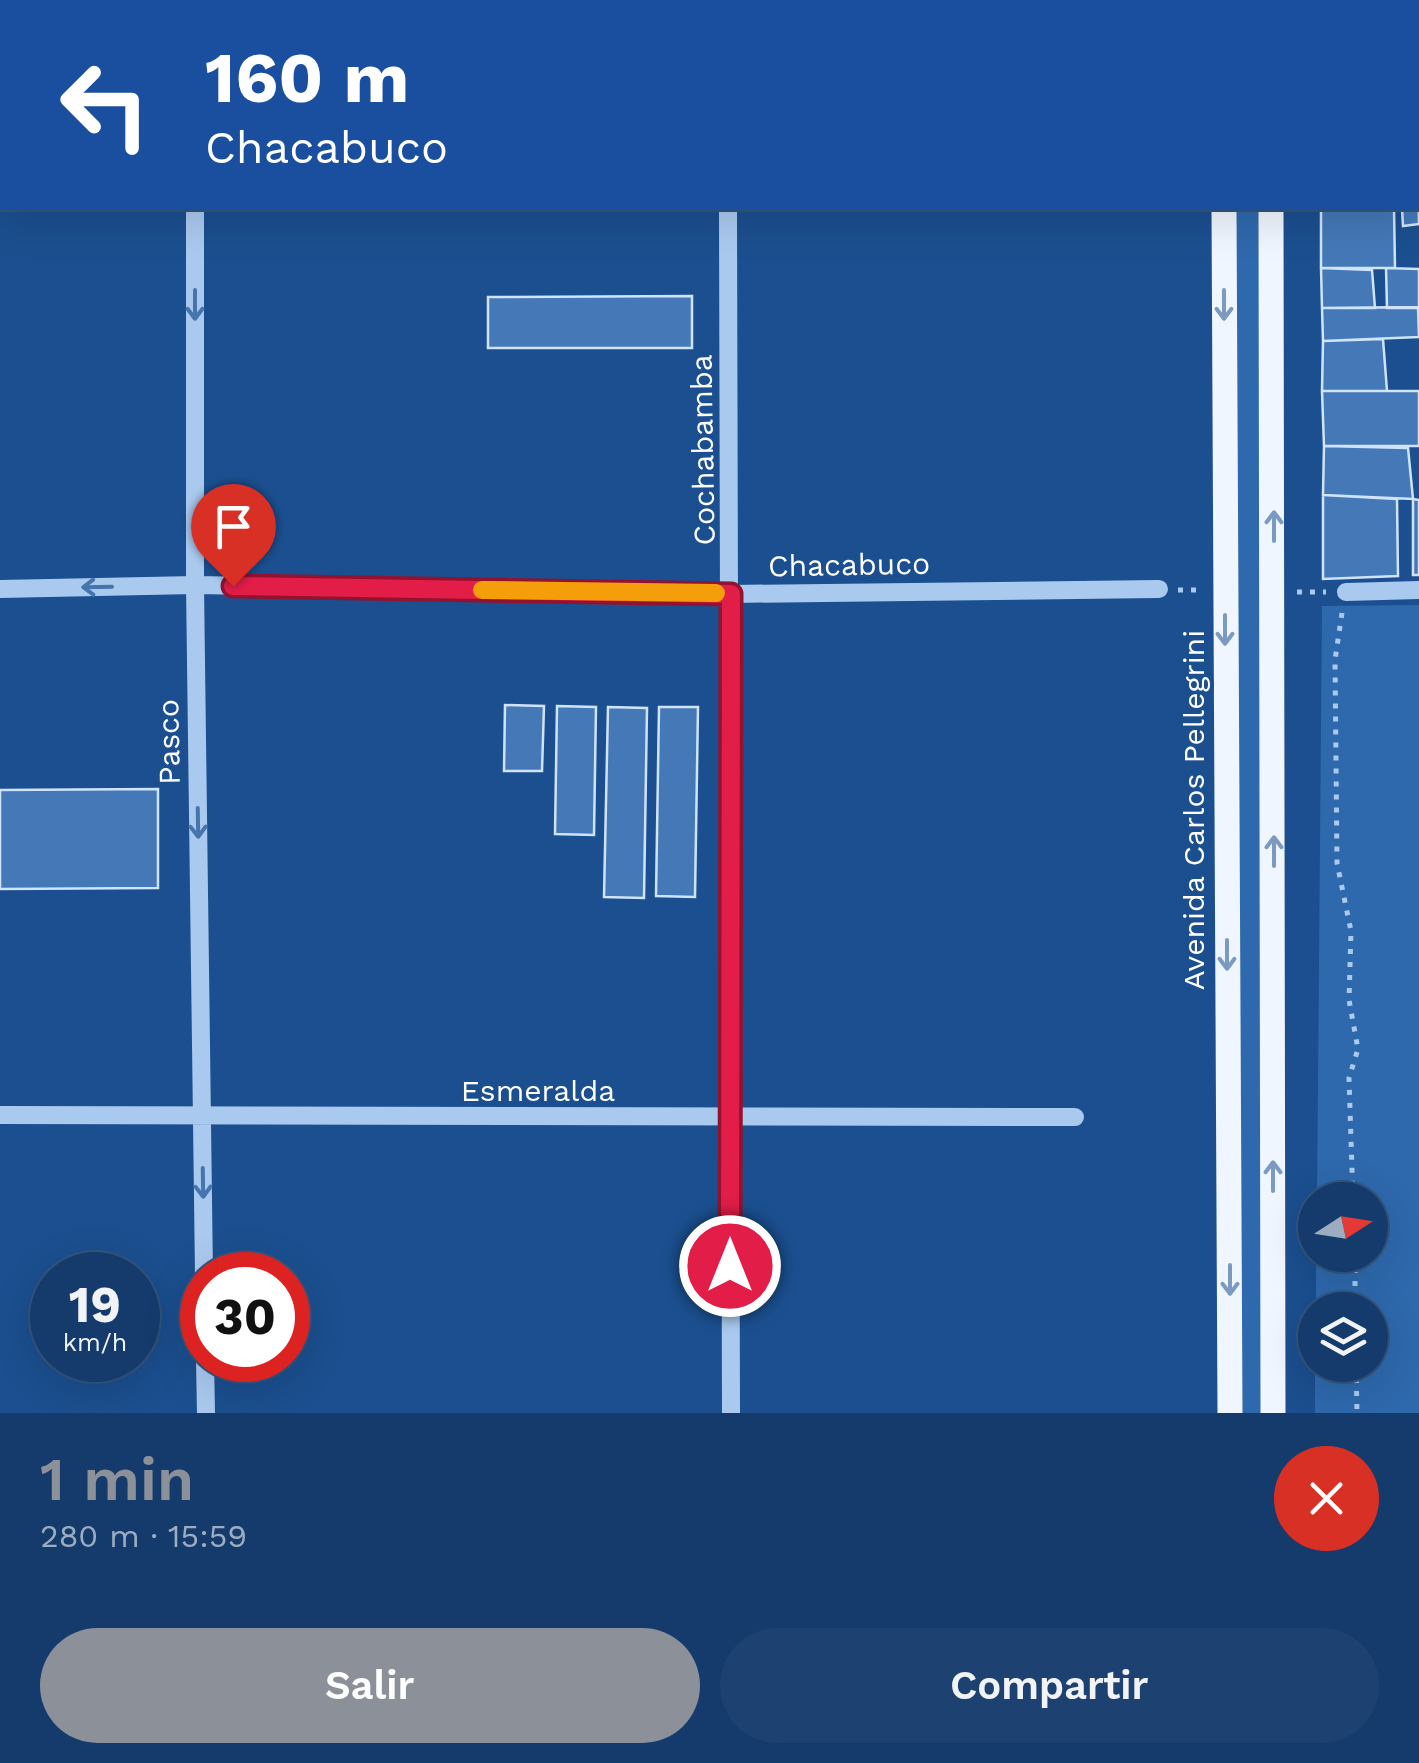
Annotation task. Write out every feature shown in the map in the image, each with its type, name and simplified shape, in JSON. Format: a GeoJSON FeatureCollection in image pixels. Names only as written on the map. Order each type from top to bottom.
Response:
{"type":"FeatureCollection","features":[{"type":"Feature","properties":{"kind":"main road","name":"Avenida Carlos Pellegrini"},"geometry":{"type":"LineString","coordinates":[[1224,210],[1230,1413]]}},
{"type":"Feature","properties":{"kind":"main road"},"geometry":{"type":"LineString","coordinates":[[1272,210],[1273,1413]]}},
{"type":"Feature","properties":{"kind":"street","name":"Pasco"},"geometry":{"type":"LineString","coordinates":[[195,210],[195,586],[204,1252]]}},
{"type":"Feature","properties":{"kind":"street","name":"Cochabamba"},"geometry":{"type":"LineString","coordinates":[[728,210],[731,1413]]}},
{"type":"Feature","properties":{"kind":"street","name":"Chacabuco"},"geometry":{"type":"LineString","coordinates":[[0,589],[195,586],[731,594],[1160,589]]}},
{"type":"Feature","properties":{"kind":"street"},"geometry":{"type":"LineString","coordinates":[[1346,592],[1419,590]]}},
{"type":"Feature","properties":{"kind":"street","name":"Esmeralda"},"geometry":{"type":"LineString","coordinates":[[0,1115],[1075,1117]]}},
{"type":"Feature","properties":{"kind":"street"},"geometry":{"type":"LineString","coordinates":[[205,1382],[206,1413]]}},
{"type":"Feature","properties":{"kind":"path"},"geometry":{"type":"LineString","coordinates":[[1160,589],[1225,591]]}},
{"type":"Feature","properties":{"kind":"path"},"geometry":{"type":"LineString","coordinates":[[1274,592],[1346,592],[1335,660],[1337,863],[1351,931],[1349,1000],[1358,1050],[1348,1078],[1352,1182]]}},
{"type":"Feature","properties":{"kind":"path"},"geometry":{"type":"LineString","coordinates":[[1356,1382],[1356,1413]]}},
{"type":"Feature","properties":{"kind":"shaded area"},"geometry":{"type":"Polygon","coordinates":[[[1224,210],[1271,210],[1273,1413],[1230,1413],[1224,210]]]}},
{"type":"Feature","properties":{"kind":"shaded area"},"geometry":{"type":"Polygon","coordinates":[[[1419,605],[1419,1413],[1315,1413],[1315,1382],[1388,1382],[1388,1292],[1316,1292],[1316,1272],[1388,1272],[1388,1182],[1317,1182],[1322,606],[1419,605]]]}},
{"type":"Feature","properties":{"kind":"building"},"geometry":{"type":"Polygon","coordinates":[[[1321,210],[1394,210],[1395,268],[1321,268],[1321,210]]]}},
{"type":"Feature","properties":{"kind":"building"},"geometry":{"type":"Polygon","coordinates":[[[1402,210],[1419,210],[1419,224],[1403,226],[1402,210]]]}},
{"type":"Feature","properties":{"kind":"building"},"geometry":{"type":"Polygon","coordinates":[[[1321,268],[1372,270],[1375,308],[1322,308],[1321,268]]]}},
{"type":"Feature","properties":{"kind":"building"},"geometry":{"type":"Polygon","coordinates":[[[1386,268],[1419,269],[1419,308],[1387,308],[1386,268]]]}},
{"type":"Feature","properties":{"kind":"building"},"geometry":{"type":"Polygon","coordinates":[[[692,296],[692,348],[488,348],[488,297],[692,296]]]}},
{"type":"Feature","properties":{"kind":"building"},"geometry":{"type":"Polygon","coordinates":[[[1418,307],[1419,337],[1323,341],[1322,308],[1418,307]]]}},
{"type":"Feature","properties":{"kind":"building"},"geometry":{"type":"Polygon","coordinates":[[[1383,339],[1387,391],[1322,391],[1323,341],[1383,339]]]}},
{"type":"Feature","properties":{"kind":"building"},"geometry":{"type":"Polygon","coordinates":[[[1322,391],[1419,391],[1419,446],[1324,446],[1322,391]]]}},
{"type":"Feature","properties":{"kind":"building"},"geometry":{"type":"Polygon","coordinates":[[[1324,446],[1408,448],[1413,499],[1323,495],[1324,446]]]}},
{"type":"Feature","properties":{"kind":"building"},"geometry":{"type":"Polygon","coordinates":[[[1323,495],[1397,499],[1398,576],[1323,579],[1323,495]]]}},
{"type":"Feature","properties":{"kind":"building"},"geometry":{"type":"Polygon","coordinates":[[[1413,499],[1419,500],[1419,575],[1413,575],[1413,499]]]}},
{"type":"Feature","properties":{"kind":"building"},"geometry":{"type":"Polygon","coordinates":[[[505,705],[544,706],[542,771],[504,771],[505,705]]]}},
{"type":"Feature","properties":{"kind":"building"},"geometry":{"type":"Polygon","coordinates":[[[557,706],[596,707],[594,835],[555,834],[557,706]]]}},
{"type":"Feature","properties":{"kind":"building"},"geometry":{"type":"Polygon","coordinates":[[[608,707],[647,708],[644,898],[604,897],[608,707]]]}},
{"type":"Feature","properties":{"kind":"building"},"geometry":{"type":"Polygon","coordinates":[[[659,707],[698,707],[695,897],[656,896],[659,707]]]}},
{"type":"Feature","properties":{"kind":"building"},"geometry":{"type":"Polygon","coordinates":[[[158,789],[158,888],[0,889],[0,790],[158,789]]]}},
{"type":"Feature","properties":{"kind":"slow traffic"},"geometry":{"type":"LineString","coordinates":[[482,590],[716,593]]}},
{"type":"Feature","properties":{"kind":"route"},"geometry":{"type":"LineString","coordinates":[[233,586],[731,594],[730,1266]]}}]}
